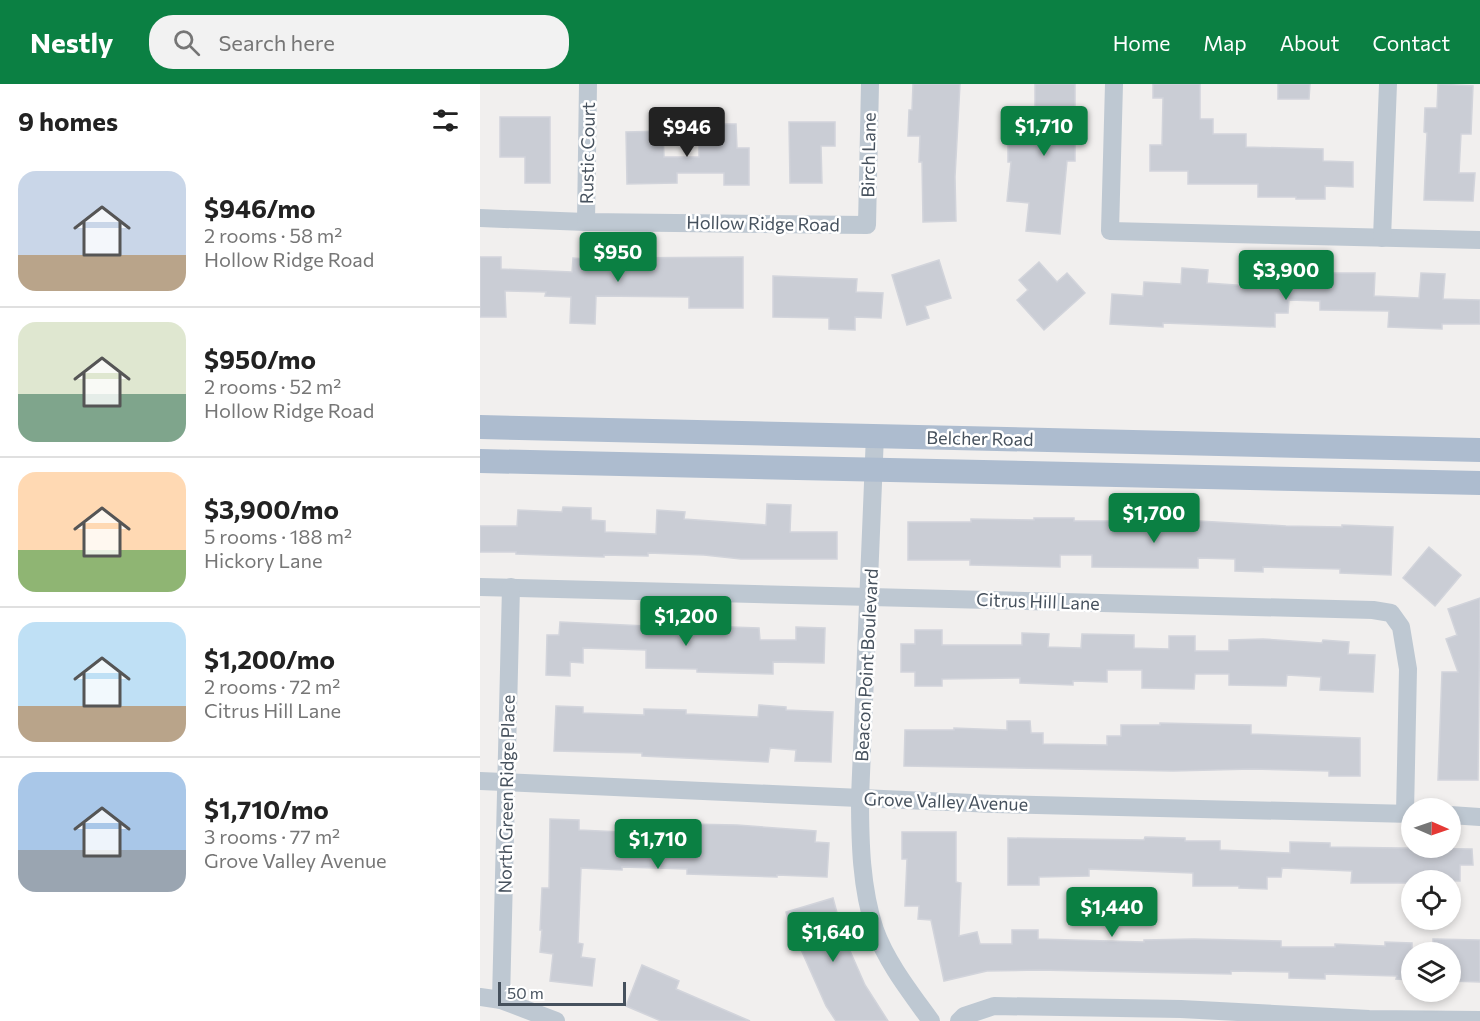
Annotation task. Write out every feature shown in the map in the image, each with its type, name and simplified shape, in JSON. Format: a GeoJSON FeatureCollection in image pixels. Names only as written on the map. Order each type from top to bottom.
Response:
{"type":"FeatureCollection","features":[{"type":"Feature","properties":{"kind":"main road","name":"Belcher Road"},"geometry":{"type":"LineString","coordinates":[[480,427],[1480,450]]}},
{"type":"Feature","properties":{"kind":"main road","name":"Belcher Road"},"geometry":{"type":"LineString","coordinates":[[480,461],[1480,483]]}},
{"type":"Feature","properties":{"kind":"street","name":"Rustic Court"},"geometry":{"type":"LineString","coordinates":[[586,222],[588,84]]}},
{"type":"Feature","properties":{"kind":"street","name":"Birch Lane"},"geometry":{"type":"LineString","coordinates":[[867,225],[870,84]]}},
{"type":"Feature","properties":{"kind":"street"},"geometry":{"type":"LineString","coordinates":[[1114,84],[1110,231],[1480,240]]}},
{"type":"Feature","properties":{"kind":"street"},"geometry":{"type":"LineString","coordinates":[[1382,238],[1388,84]]}},
{"type":"Feature","properties":{"kind":"street","name":"Hollow Ridge Road"},"geometry":{"type":"LineString","coordinates":[[480,218],[586,222],[867,225]]}},
{"type":"Feature","properties":{"kind":"street","name":"Beacon Point Boulevard"},"geometry":{"type":"LineString","coordinates":[[875,435],[860,847],[876,931],[897,974],[931,1021]]}},
{"type":"Feature","properties":{"kind":"street","name":"Citrus Hill Lane"},"geometry":{"type":"LineString","coordinates":[[480,586],[1373,610],[1391,613],[1401,627],[1408,669],[1408,798]]}},
{"type":"Feature","properties":{"kind":"street","name":"North Green Ridge Place"},"geometry":{"type":"LineString","coordinates":[[501,1000],[511,587]]}},
{"type":"Feature","properties":{"kind":"street","name":"Grove Valley Avenue"},"geometry":{"type":"LineString","coordinates":[[480,781],[994,804],[1401,814]]}},
{"type":"Feature","properties":{"kind":"street"},"geometry":{"type":"LineString","coordinates":[[1461,816],[1480,817]]}},
{"type":"Feature","properties":{"kind":"street"},"geometry":{"type":"LineString","coordinates":[[480,997],[501,1000],[556,1021]]}},
{"type":"Feature","properties":{"kind":"street"},"geometry":{"type":"LineString","coordinates":[[959,1021],[964,1016],[994,1006],[1181,1009],[1369,1020],[1480,1020]]}},
{"type":"Feature","properties":{"kind":"building"},"geometry":{"type":"Polygon","coordinates":[[[913,84],[960,84],[955,177],[956,221],[923,222],[922,162],[919,162],[920,136],[908,136],[913,84]]]}},
{"type":"Feature","properties":{"kind":"building"},"geometry":{"type":"Polygon","coordinates":[[[1035,84],[1075,84],[1075,161],[1067,161],[1060,234],[1026,231],[1029,203],[1007,201],[1011,162],[1008,162],[1008,135],[1021,135],[1021,121],[1035,121],[1035,84]]]}},
{"type":"Feature","properties":{"kind":"building"},"geometry":{"type":"Polygon","coordinates":[[[1153,84],[1200,84],[1200,119],[1213,119],[1213,134],[1246,134],[1246,147],[1323,149],[1323,161],[1353,162],[1353,187],[1325,186],[1325,199],[1258,197],[1258,184],[1188,184],[1188,171],[1150,171],[1150,145],[1162,145],[1163,98],[1153,98],[1153,84]]]}},
{"type":"Feature","properties":{"kind":"building"},"geometry":{"type":"Polygon","coordinates":[[[1278,84],[1310,84],[1309,99],[1278,99],[1278,84]]]}},
{"type":"Feature","properties":{"kind":"building"},"geometry":{"type":"Polygon","coordinates":[[[1438,84],[1473,86],[1471,134],[1461,134],[1459,173],[1475,173],[1473,201],[1424,200],[1427,133],[1424,132],[1425,108],[1437,108],[1438,84]]]}},
{"type":"Feature","properties":{"kind":"building"},"geometry":{"type":"Polygon","coordinates":[[[500,117],[550,117],[550,183],[525,183],[525,157],[500,157],[500,117]]]}},
{"type":"Feature","properties":{"kind":"building"},"geometry":{"type":"Polygon","coordinates":[[[789,122],[835,122],[835,146],[821,146],[822,183],[790,183],[789,122]]]}},
{"type":"Feature","properties":{"kind":"building"},"geometry":{"type":"Polygon","coordinates":[[[712,124],[736,124],[737,148],[749,148],[749,185],[724,185],[724,173],[677,173],[677,183],[627,184],[626,132],[663,131],[664,157],[699,157],[699,136],[712,136],[712,124]]]}},
{"type":"Feature","properties":{"kind":"building"},"geometry":{"type":"Polygon","coordinates":[[[480,257],[501,257],[501,269],[572,272],[573,258],[613,261],[613,258],[743,257],[743,308],[689,308],[689,297],[596,296],[595,324],[570,323],[571,297],[545,296],[546,292],[505,291],[506,317],[480,317],[480,257]]]}},
{"type":"Feature","properties":{"kind":"building"},"geometry":{"type":"Polygon","coordinates":[[[939,260],[951,298],[925,306],[929,318],[907,325],[892,275],[939,260]]]}},
{"type":"Feature","properties":{"kind":"building"},"geometry":{"type":"Polygon","coordinates":[[[1039,262],[1057,282],[1067,273],[1085,293],[1044,330],[1017,300],[1028,290],[1019,280],[1039,262]]]}},
{"type":"Feature","properties":{"kind":"building"},"geometry":{"type":"Polygon","coordinates":[[[1182,268],[1208,270],[1207,283],[1250,286],[1251,270],[1375,273],[1374,296],[1419,298],[1421,273],[1445,274],[1443,299],[1480,300],[1480,324],[1442,324],[1442,329],[1388,327],[1389,311],[1320,310],[1320,301],[1289,300],[1288,313],[1275,313],[1275,327],[1163,323],[1163,327],[1110,324],[1112,294],[1143,296],[1144,282],[1181,284],[1182,268]]]}},
{"type":"Feature","properties":{"kind":"building"},"geometry":{"type":"Polygon","coordinates":[[[773,276],[857,279],[856,292],[883,293],[881,318],[855,317],[855,330],[829,329],[829,318],[773,317],[773,276]]]}},
{"type":"Feature","properties":{"kind":"building"},"geometry":{"type":"Polygon","coordinates":[[[767,504],[791,505],[790,532],[837,532],[837,559],[741,559],[648,553],[648,556],[604,555],[604,557],[480,552],[480,526],[517,526],[518,510],[562,512],[563,507],[591,508],[591,520],[605,521],[605,532],[656,534],[657,510],[685,512],[684,519],[766,525],[767,504]]]}},
{"type":"Feature","properties":{"kind":"building"},"geometry":{"type":"Polygon","coordinates":[[[1034,518],[1074,518],[1074,521],[1199,521],[1286,526],[1393,527],[1391,575],[1340,573],[1340,569],[1263,567],[1263,572],[1235,571],[1235,559],[1198,558],[1198,568],[1092,567],[1092,555],[1060,555],[1060,567],[970,565],[970,560],[908,560],[908,522],[971,522],[971,519],[1034,520],[1034,518]]]}},
{"type":"Feature","properties":{"kind":"building"},"geometry":{"type":"Polygon","coordinates":[[[1429,547],[1461,575],[1435,606],[1403,578],[1429,547]]]}},
{"type":"Feature","properties":{"kind":"building"},"geometry":{"type":"Polygon","coordinates":[[[1480,598],[1478,780],[1438,780],[1442,672],[1458,672],[1446,639],[1457,635],[1448,609],[1480,598]]]}},
{"type":"Feature","properties":{"kind":"building"},"geometry":{"type":"Polygon","coordinates":[[[560,622],[759,628],[760,640],[796,640],[796,627],[825,628],[824,663],[773,662],[773,674],[697,672],[697,669],[646,668],[646,650],[583,648],[583,663],[570,662],[570,676],[546,675],[547,635],[559,635],[560,622]]]}},
{"type":"Feature","properties":{"kind":"building"},"geometry":{"type":"Polygon","coordinates":[[[915,630],[942,630],[942,645],[1022,645],[1022,633],[1049,634],[1048,647],[1081,648],[1082,634],[1134,635],[1134,648],[1169,649],[1169,636],[1195,636],[1195,651],[1229,651],[1229,640],[1349,642],[1348,654],[1375,655],[1373,692],[1320,690],[1321,677],[1287,675],[1286,686],[1229,685],[1229,674],[1195,674],[1194,689],[1142,688],[1142,670],[1107,670],[1107,682],[1073,681],[1073,685],[1020,683],[1020,678],[942,679],[942,686],[915,686],[915,672],[901,672],[901,644],[915,644],[915,630]]]}},
{"type":"Feature","properties":{"kind":"building"},"geometry":{"type":"Polygon","coordinates":[[[759,705],[786,707],[786,710],[833,712],[831,762],[795,761],[796,750],[770,748],[768,762],[642,756],[642,753],[554,751],[556,706],[583,707],[583,713],[644,715],[644,709],[686,710],[686,714],[758,717],[759,705]]]}},
{"type":"Feature","properties":{"kind":"building"},"geometry":{"type":"Polygon","coordinates":[[[1007,721],[1030,721],[1031,733],[1043,733],[1043,744],[1107,745],[1107,736],[1121,736],[1121,725],[1160,725],[1160,723],[1251,725],[1251,734],[1360,738],[1360,776],[1329,776],[1329,771],[1252,769],[1173,771],[904,766],[905,730],[954,730],[954,728],[1007,730],[1007,721]]]}},
{"type":"Feature","properties":{"kind":"building"},"geometry":{"type":"Polygon","coordinates":[[[550,819],[579,820],[579,830],[643,833],[643,824],[737,825],[816,831],[815,842],[829,843],[827,877],[687,874],[687,869],[581,868],[578,943],[583,944],[581,957],[595,959],[592,986],[550,981],[553,954],[540,952],[542,930],[540,930],[542,888],[549,888],[550,819]]]}},
{"type":"Feature","properties":{"kind":"building"},"geometry":{"type":"Polygon","coordinates":[[[902,832],[956,832],[956,882],[961,883],[959,936],[977,932],[980,944],[1012,944],[1012,930],[1038,930],[1038,939],[1144,942],[1144,940],[1194,939],[1281,941],[1281,947],[1335,947],[1335,944],[1385,946],[1385,942],[1401,943],[1401,979],[1396,979],[1397,976],[1325,974],[1325,979],[1289,978],[1289,972],[1231,971],[1231,974],[1038,970],[987,971],[944,981],[931,920],[918,919],[919,906],[905,906],[907,859],[902,859],[902,832]]]}},
{"type":"Feature","properties":{"kind":"building"},"geometry":{"type":"Polygon","coordinates":[[[1145,837],[1185,838],[1185,841],[1220,841],[1220,850],[1290,853],[1290,842],[1330,843],[1330,847],[1401,848],[1401,858],[1461,858],[1461,849],[1472,849],[1473,865],[1460,865],[1460,870],[1401,870],[1401,883],[1351,883],[1352,871],[1282,868],[1281,877],[1267,877],[1267,889],[1239,888],[1239,886],[1193,886],[1193,873],[1089,869],[1089,876],[1039,877],[1039,885],[1008,885],[1008,838],[1144,840],[1145,837]]]}},
{"type":"Feature","properties":{"kind":"building"},"geometry":{"type":"Polygon","coordinates":[[[833,898],[843,935],[865,985],[888,1021],[836,1021],[826,1006],[799,945],[795,946],[786,912],[833,898]]]}},
{"type":"Feature","properties":{"kind":"building"},"geometry":{"type":"Polygon","coordinates":[[[1433,939],[1480,940],[1480,982],[1461,981],[1461,942],[1433,942],[1433,939]]]}},
{"type":"Feature","properties":{"kind":"building"},"geometry":{"type":"Polygon","coordinates":[[[642,965],[679,981],[676,989],[750,1021],[661,1021],[626,1006],[642,965]]]}}]}
